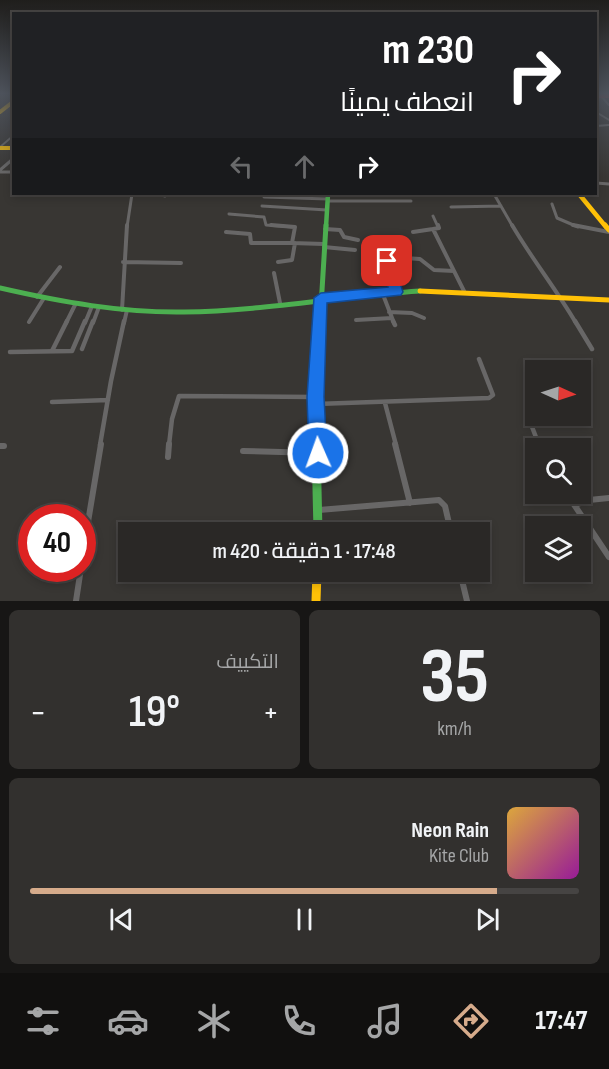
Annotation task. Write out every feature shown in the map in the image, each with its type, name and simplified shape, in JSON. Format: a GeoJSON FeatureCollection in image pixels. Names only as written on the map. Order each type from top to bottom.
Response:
{"type":"FeatureCollection","features":[{"type":"Feature","properties":{"kind":"main road"},"geometry":{"type":"LineString","coordinates":[[580,195],[609,231]]}},
{"type":"Feature","properties":{"kind":"main road"},"geometry":{"type":"LineString","coordinates":[[318,522],[315,397],[328,198]]}},
{"type":"Feature","properties":{"kind":"main road"},"geometry":{"type":"LineString","coordinates":[[0,288],[95,307],[185,312],[382,292],[464,291],[609,300]]}},
{"type":"Feature","properties":{"kind":"main road"},"geometry":{"type":"LineString","coordinates":[[316,601],[317,582]]}},
{"type":"Feature","properties":{"kind":"street"},"geometry":{"type":"LineString","coordinates":[[0,147],[12,137]]}},
{"type":"Feature","properties":{"kind":"street"},"geometry":{"type":"LineString","coordinates":[[0,171],[12,160]]}},
{"type":"Feature","properties":{"kind":"street"},"geometry":{"type":"LineString","coordinates":[[91,504],[125,310],[123,262],[131,195]]}},
{"type":"Feature","properties":{"kind":"street"},"geometry":{"type":"LineString","coordinates":[[495,195],[532,260],[592,349]]}},
{"type":"Feature","properties":{"kind":"street"},"geometry":{"type":"LineString","coordinates":[[264,197],[411,201]]}},
{"type":"Feature","properties":{"kind":"street"},"geometry":{"type":"LineString","coordinates":[[552,204],[554,214],[560,219],[588,229],[609,231]]}},
{"type":"Feature","properties":{"kind":"street"},"geometry":{"type":"LineString","coordinates":[[262,206],[327,210]]}},
{"type":"Feature","properties":{"kind":"street"},"geometry":{"type":"LineString","coordinates":[[451,207],[502,206]]}},
{"type":"Feature","properties":{"kind":"street"},"geometry":{"type":"LineString","coordinates":[[229,214],[264,217],[266,225],[295,227],[292,260],[278,262]]}},
{"type":"Feature","properties":{"kind":"street"},"geometry":{"type":"LineString","coordinates":[[413,232],[440,228],[433,216]]}},
{"type":"Feature","properties":{"kind":"street"},"geometry":{"type":"LineString","coordinates":[[326,229],[340,230],[344,237],[358,240]]}},
{"type":"Feature","properties":{"kind":"street"},"geometry":{"type":"LineString","coordinates":[[433,229],[464,291]]}},
{"type":"Feature","properties":{"kind":"street"},"geometry":{"type":"LineString","coordinates":[[225,232],[250,234],[251,243],[293,243],[355,250]]}},
{"type":"Feature","properties":{"kind":"street"},"geometry":{"type":"LineString","coordinates":[[396,292],[387,257],[420,259],[434,270],[454,271]]}},
{"type":"Feature","properties":{"kind":"street"},"geometry":{"type":"LineString","coordinates":[[123,262],[181,263]]}},
{"type":"Feature","properties":{"kind":"street"},"geometry":{"type":"LineString","coordinates":[[29,322],[41,297],[60,267]]}},
{"type":"Feature","properties":{"kind":"street"},"geometry":{"type":"LineString","coordinates":[[274,273],[280,303]]}},
{"type":"Feature","properties":{"kind":"street"},"geometry":{"type":"LineString","coordinates":[[382,292],[395,325]]}},
{"type":"Feature","properties":{"kind":"street"},"geometry":{"type":"LineString","coordinates":[[52,351],[76,303]]}},
{"type":"Feature","properties":{"kind":"street"},"geometry":{"type":"LineString","coordinates":[[82,349],[95,307]]}},
{"type":"Feature","properties":{"kind":"street"},"geometry":{"type":"LineString","coordinates":[[10,352],[72,350],[95,307]]}},
{"type":"Feature","properties":{"kind":"street"},"geometry":{"type":"LineString","coordinates":[[389,312],[412,314],[424,318]]}},
{"type":"Feature","properties":{"kind":"street"},"geometry":{"type":"LineString","coordinates":[[356,320],[392,318]]}},
{"type":"Feature","properties":{"kind":"street"},"geometry":{"type":"LineString","coordinates":[[316,404],[489,398],[493,395],[479,359]]}},
{"type":"Feature","properties":{"kind":"street"},"geometry":{"type":"LineString","coordinates":[[168,457],[172,418],[179,396],[315,397]]}},
{"type":"Feature","properties":{"kind":"street"},"geometry":{"type":"LineString","coordinates":[[52,402],[108,400]]}},
{"type":"Feature","properties":{"kind":"street"},"geometry":{"type":"LineString","coordinates":[[385,403],[410,503]]}},
{"type":"Feature","properties":{"kind":"street"},"geometry":{"type":"LineString","coordinates":[[243,451],[318,453]]}},
{"type":"Feature","properties":{"kind":"street"},"geometry":{"type":"LineString","coordinates":[[609,498],[589,500],[575,505],[609,556]]}},
{"type":"Feature","properties":{"kind":"street"},"geometry":{"type":"LineString","coordinates":[[319,510],[442,502],[448,522]]}},
{"type":"Feature","properties":{"kind":"street"},"geometry":{"type":"LineString","coordinates":[[76,601],[79,582]]}},
{"type":"Feature","properties":{"kind":"street"},"geometry":{"type":"LineString","coordinates":[[462,582],[467,601]]}},
{"type":"Feature","properties":{"kind":"traffic: fast"},"geometry":{"type":"LineString","coordinates":[[318,522],[315,397],[328,195]]}},
{"type":"Feature","properties":{"kind":"traffic: fast"},"geometry":{"type":"LineString","coordinates":[[0,288],[92,306],[161,312],[243,309],[361,295],[420,291]]}},
{"type":"Feature","properties":{"kind":"traffic: slow"},"geometry":{"type":"LineString","coordinates":[[0,148],[12,148]]}},
{"type":"Feature","properties":{"kind":"traffic: slow"},"geometry":{"type":"LineString","coordinates":[[580,195],[609,230]]}},
{"type":"Feature","properties":{"kind":"traffic: slow"},"geometry":{"type":"LineString","coordinates":[[420,291],[609,300]]}},
{"type":"Feature","properties":{"kind":"traffic: slow"},"geometry":{"type":"LineString","coordinates":[[316,601],[317,582]]}},
{"type":"Feature","properties":{"kind":"route"},"geometry":{"type":"LineString","coordinates":[[318,453],[315,397],[321,298],[396,292],[387,261]]}}]}
